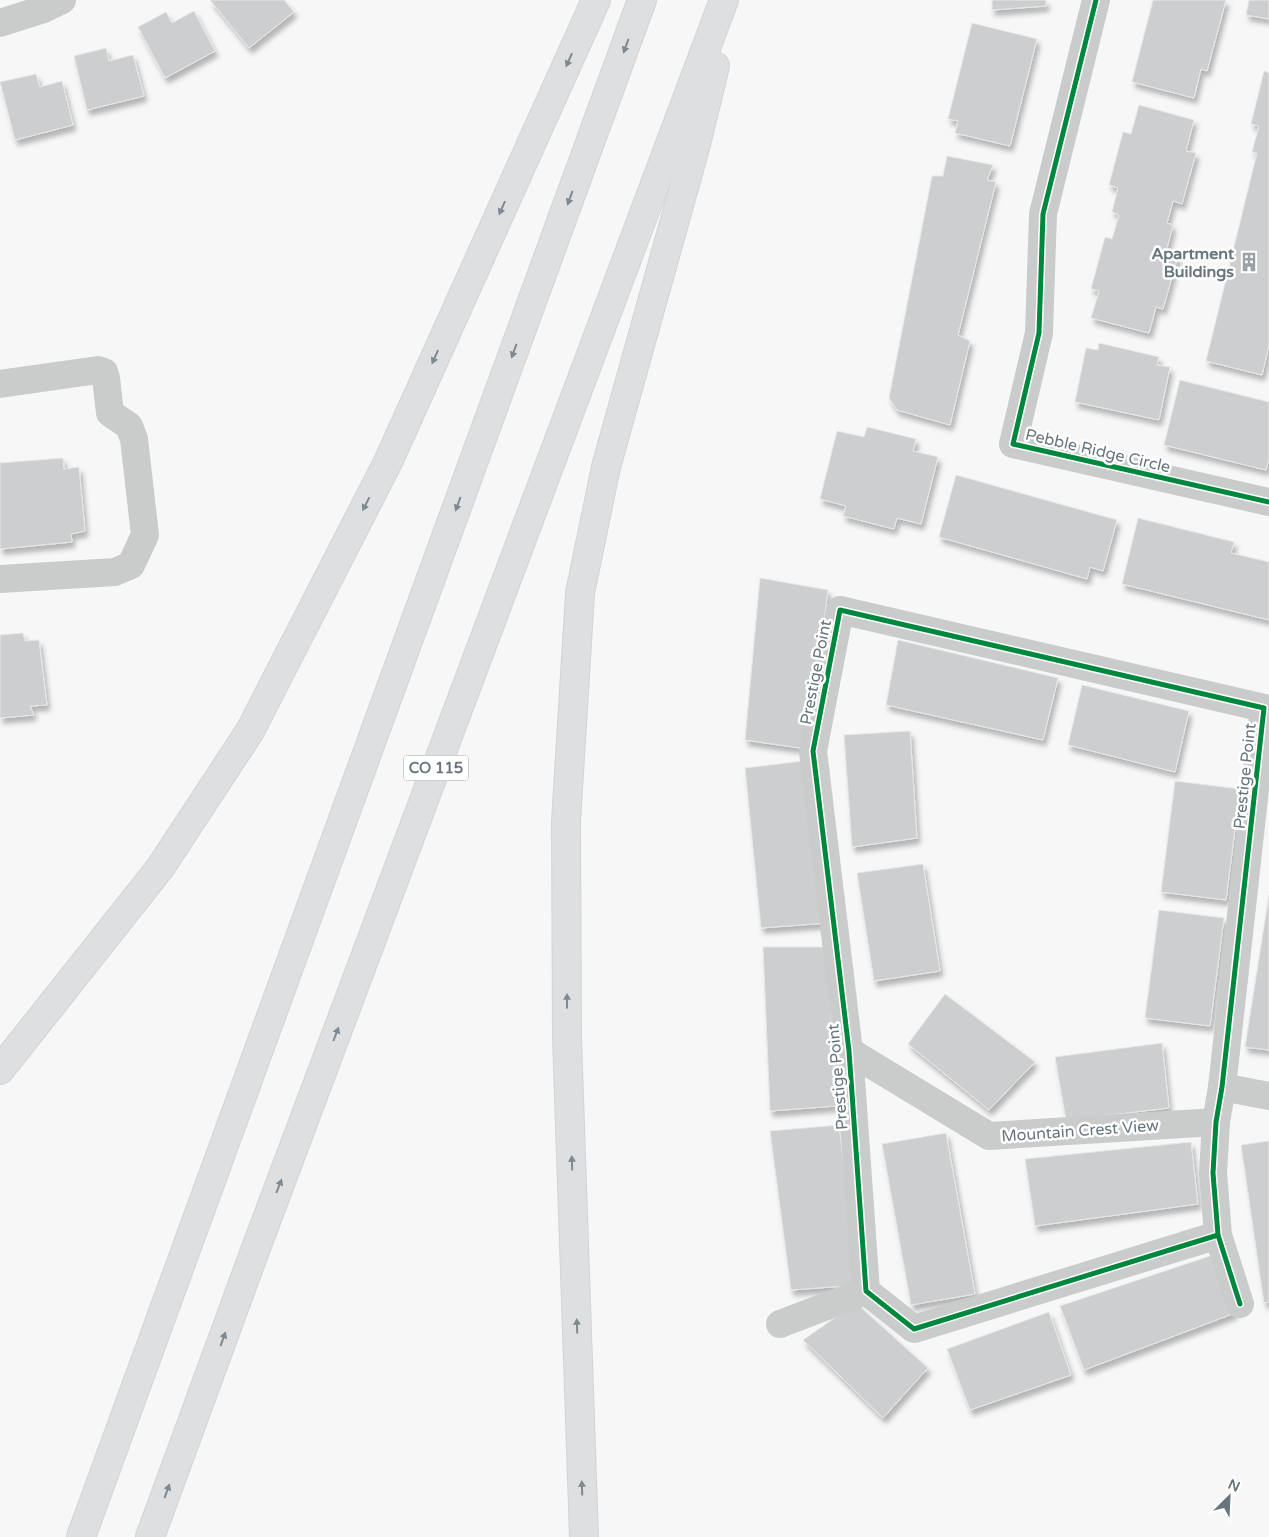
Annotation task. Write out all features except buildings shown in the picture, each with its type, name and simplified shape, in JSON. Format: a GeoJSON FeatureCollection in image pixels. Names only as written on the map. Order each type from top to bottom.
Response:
{"type":"FeatureCollection","features":[{"type":"Feature","properties":{"kind":"highway"},"geometry":{"type":"LineString","coordinates":[[0,1070],[160,868],[250,731],[388,462],[596,0]]}},
{"type":"Feature","properties":{"kind":"highway"},"geometry":{"type":"LineString","coordinates":[[81,1537],[642,0]]}},
{"type":"Feature","properties":{"kind":"highway","name":"CO 115"},"geometry":{"type":"LineString","coordinates":[[150,1537],[724,0]]}},
{"type":"Feature","properties":{"kind":"highway"},"geometry":{"type":"LineString","coordinates":[[584,1537],[568,1048],[566,822],[580,593],[606,467],[695,148],[730,0]]}},
{"type":"Feature","properties":{"kind":"street"},"geometry":{"type":"LineString","coordinates":[[0,23],[42,10],[62,0]]}},
{"type":"Feature","properties":{"kind":"street","name":"Pebble Ridge Circle"},"geometry":{"type":"LineString","coordinates":[[1096,0],[1043,214],[1039,333],[1013,444],[1269,502]]}},
{"type":"Feature","properties":{"kind":"street"},"geometry":{"type":"LineString","coordinates":[[0,384],[98,370],[104,372],[110,413],[129,426],[134,439],[145,535],[132,564],[115,572],[0,579]]}},
{"type":"Feature","properties":{"kind":"street","name":"Prestige Point"},"geometry":{"type":"LineString","coordinates":[[866,1291],[849,1051],[813,751],[840,610],[1264,708],[1222,1087],[1216,1122],[1213,1173],[1218,1235],[1240,1304]]}},
{"type":"Feature","properties":{"kind":"street","name":"Mountain Crest View"},"geometry":{"type":"LineString","coordinates":[[849,1051],[989,1136],[1216,1122]]}},
{"type":"Feature","properties":{"kind":"street"},"geometry":{"type":"LineString","coordinates":[[1222,1087],[1269,1096]]}},
{"type":"Feature","properties":{"kind":"street"},"geometry":{"type":"LineString","coordinates":[[780,1324],[866,1291],[914,1329],[1218,1235]]}},
{"type":"Feature","properties":{"kind":"cycle path"},"geometry":{"type":"LineString","coordinates":[[1096,0],[1043,214],[1039,333],[1013,444],[1269,502]]}},
{"type":"Feature","properties":{"kind":"cycle path"},"geometry":{"type":"LineString","coordinates":[[1218,1235],[914,1329],[866,1291],[849,1051],[813,751],[840,610],[1264,708],[1222,1087],[1216,1122],[1213,1173],[1218,1235],[1240,1304]]}},
{"type":"Feature","properties":{"kind":"place","name":"Apartment Buildings"},"geometry":{"type":"Point","coordinates":[1249,262]}}]}
